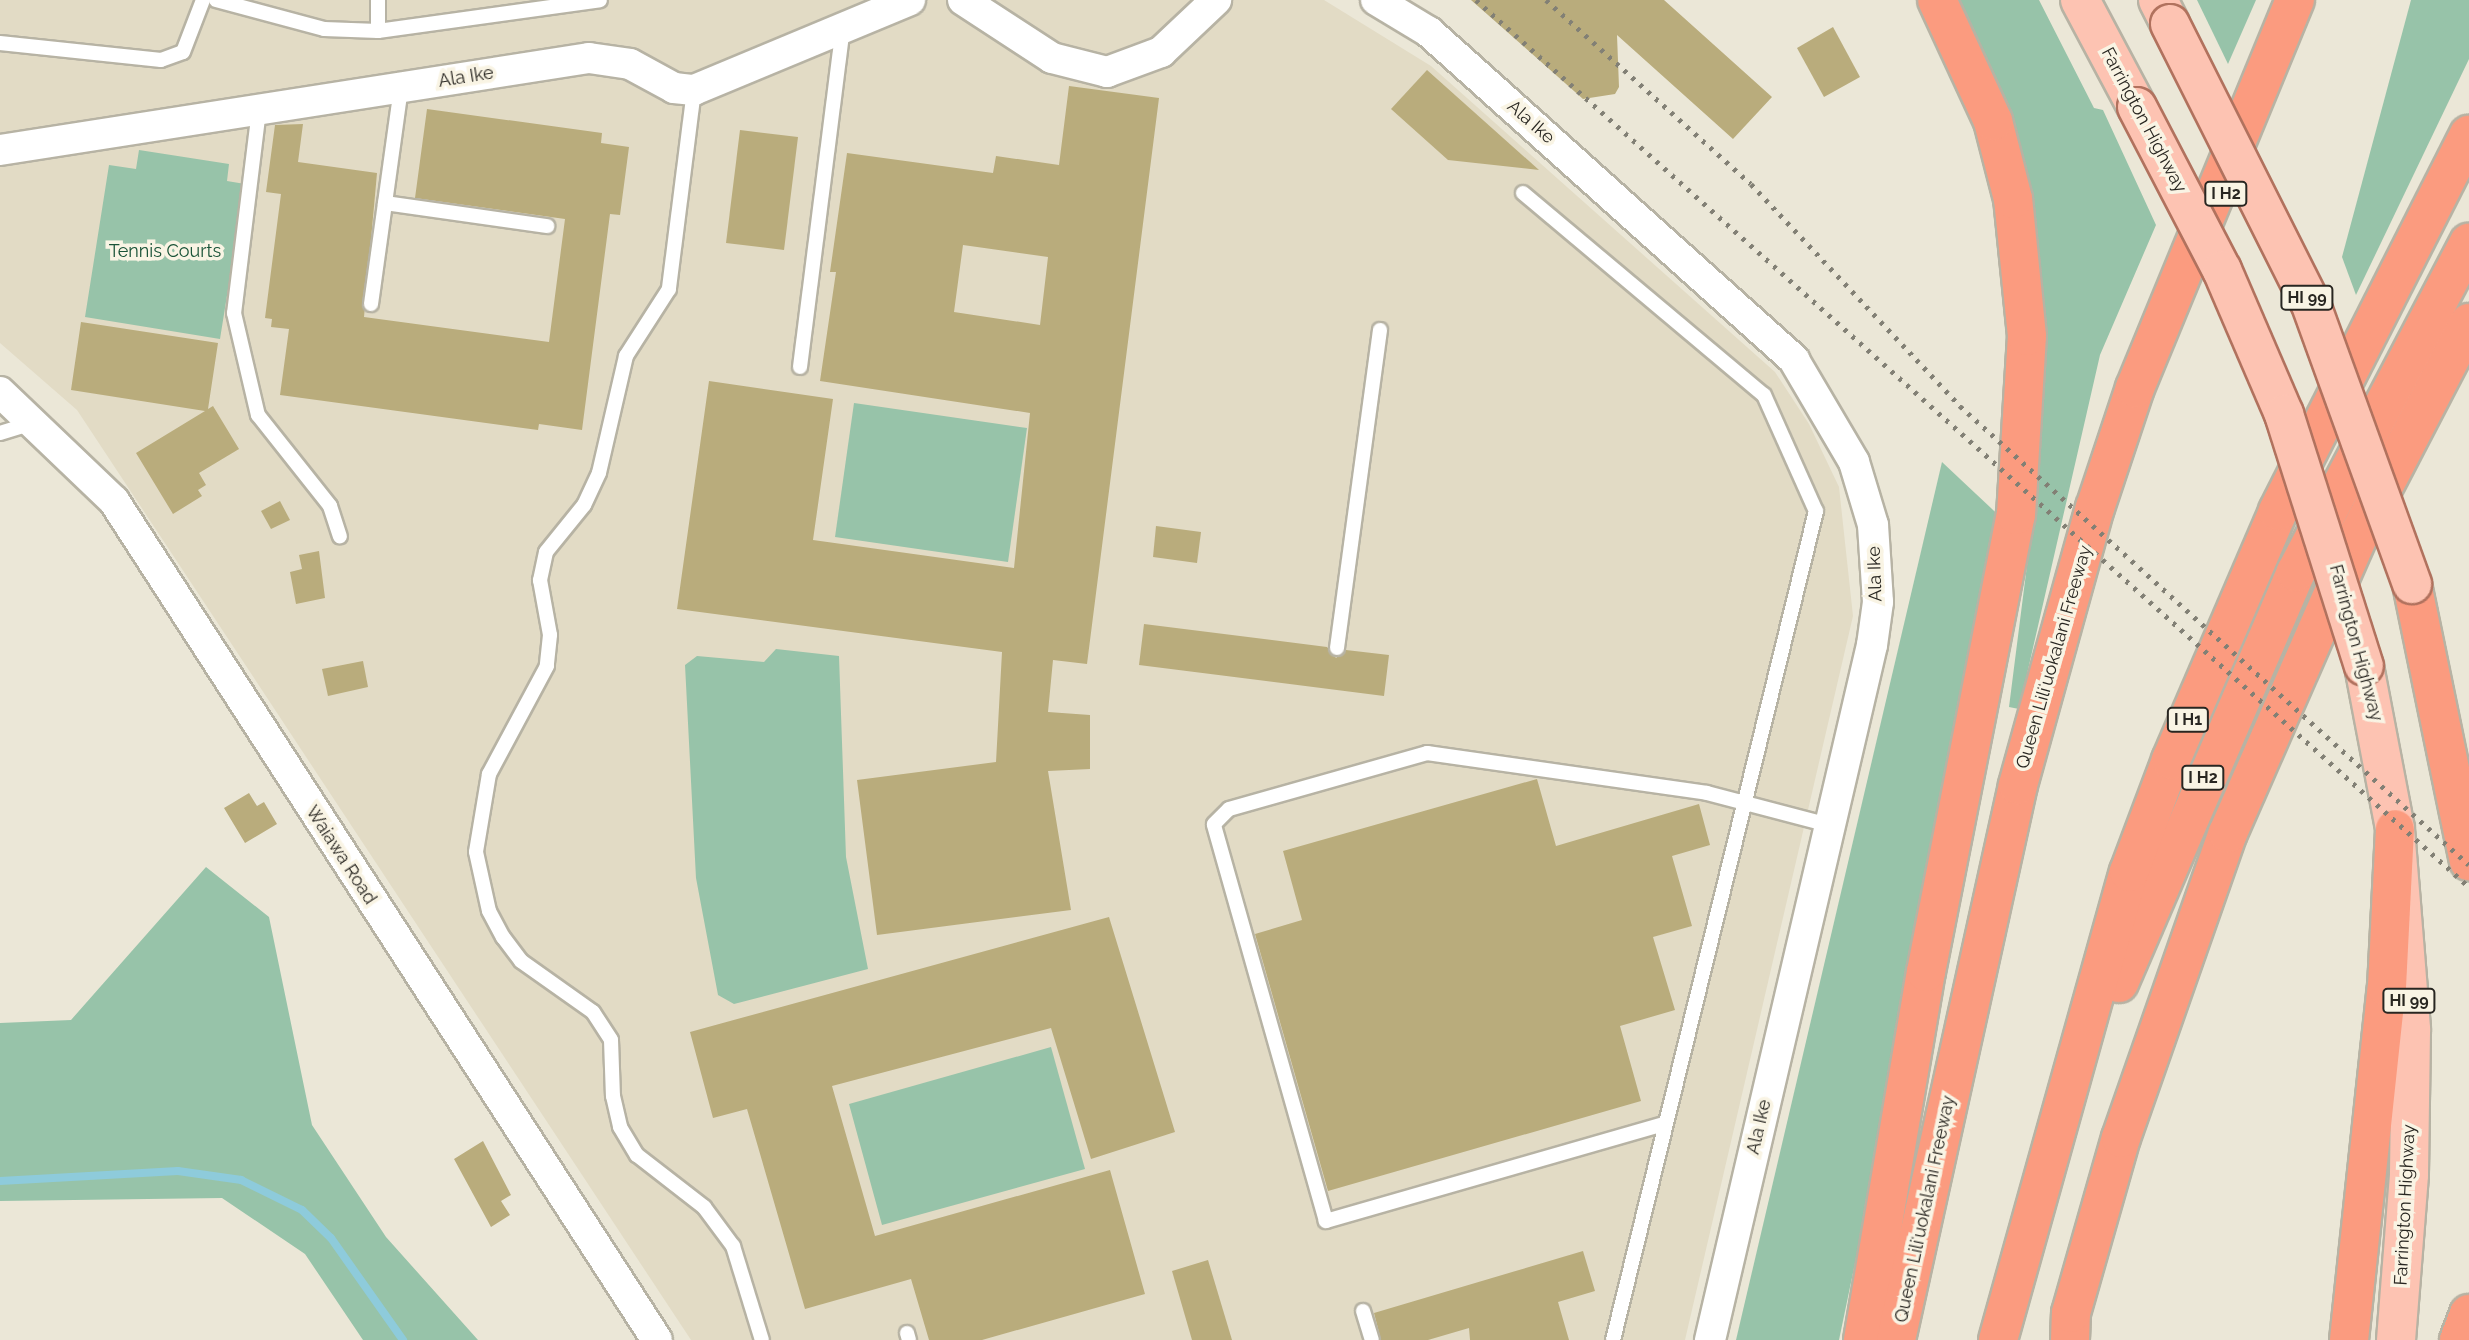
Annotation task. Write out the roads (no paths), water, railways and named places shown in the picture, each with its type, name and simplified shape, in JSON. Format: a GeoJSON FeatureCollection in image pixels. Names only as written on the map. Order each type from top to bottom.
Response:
{"type":"FeatureCollection","features":[{"type":"Feature","properties":{"kind":"highway"},"geometry":{"type":"LineString","coordinates":[[1863,1340],[1926,972],[2016,515],[2028,337],[2013,199],[1993,121],[1937,0]]}},
{"type":"Feature","properties":{"kind":"highway","name":"Queen Liliʻuokalani Freeway"},"geometry":{"type":"LineString","coordinates":[[1896,1340],[2018,785],[2135,388],[2295,0]]}},
{"type":"Feature","properties":{"kind":"highway","name":"I H2"},"geometry":{"type":"LineString","coordinates":[[2135,388],[2317,0]]}},
{"type":"Feature","properties":{"kind":"highway","name":"I H1"},"geometry":{"type":"LineString","coordinates":[[1999,1340],[2129,872],[2171,760],[2278,511],[2469,135]]}},
{"type":"Feature","properties":{"kind":"highway","name":"I H2"},"geometry":{"type":"LineString","coordinates":[[1999,1340],[2120,981],[2205,772],[2296,572],[2469,243]]}},
{"type":"Feature","properties":{"kind":"highway"},"geometry":{"type":"LineString","coordinates":[[2070,1340],[2071,1313],[2121,1138],[2228,832],[2359,534],[2469,323]]}},
{"type":"Feature","properties":{"kind":"highway"},"geometry":{"type":"LineString","coordinates":[[2359,534],[2469,365]]}},
{"type":"Feature","properties":{"kind":"highway"},"geometry":{"type":"LineString","coordinates":[[2412,584],[2469,861]]}},
{"type":"Feature","properties":{"kind":"highway"},"geometry":{"type":"LineString","coordinates":[[2349,1340],[2387,987],[2395,829]]}},
{"type":"Feature","properties":{"kind":"highway"},"geometry":{"type":"LineString","coordinates":[[2459,1340],[2469,1314]]}},
{"type":"Feature","properties":{"kind":"main road","name":"Farrington Highway"},"geometry":{"type":"LineString","coordinates":[[2078,0],[2222,270],[2284,414],[2364,666],[2395,829],[2411,1030],[2409,1175],[2396,1340]]}},
{"type":"Feature","properties":{"kind":"main road","name":"HI 99"},"geometry":{"type":"LineString","coordinates":[[2164,12],[2310,302],[2412,584],[2469,778]]}},
{"type":"Feature","properties":{"kind":"street"},"geometry":{"type":"LineString","coordinates":[[694,90],[910,0]]}},
{"type":"Feature","properties":{"kind":"street"},"geometry":{"type":"LineString","coordinates":[[962,0],[1052,58],[1107,72],[1161,52],[1216,0]]}},
{"type":"Feature","properties":{"kind":"street","name":"Ala Ike"},"geometry":{"type":"LineString","coordinates":[[1376,0],[1429,32],[1753,320],[1824,402],[1854,463],[1873,525],[1878,602],[1710,1340]]}},
{"type":"Feature","properties":{"kind":"street","name":"Ala Ike"},"geometry":{"type":"LineString","coordinates":[[0,150],[589,58],[630,64],[674,88],[694,90]]}},
{"type":"Feature","properties":{"kind":"street","name":"Waiawa Road"},"geometry":{"type":"LineString","coordinates":[[0,391],[114,501],[657,1340]]}},
{"type":"Feature","properties":{"kind":"lane"},"geometry":{"type":"LineString","coordinates":[[0,43],[161,60],[183,52],[203,0]]}},
{"type":"Feature","properties":{"kind":"lane"},"geometry":{"type":"LineString","coordinates":[[216,0],[324,29],[377,31],[600,0]]}},
{"type":"Feature","properties":{"kind":"lane"},"geometry":{"type":"LineString","coordinates":[[377,31],[378,0]]}},
{"type":"Feature","properties":{"kind":"lane"},"geometry":{"type":"LineString","coordinates":[[800,367],[843,27]]}},
{"type":"Feature","properties":{"kind":"lane"},"geometry":{"type":"LineString","coordinates":[[372,304],[401,88]]}},
{"type":"Feature","properties":{"kind":"lane"},"geometry":{"type":"LineString","coordinates":[[694,90],[668,289],[626,356],[594,484],[546,552],[540,580],[550,635],[547,666],[489,774],[475,827],[476,852],[489,911],[503,937],[521,961],[593,1012],[611,1040],[615,1107],[637,1155],[704,1207],[733,1246],[762,1340]]}},
{"type":"Feature","properties":{"kind":"lane"},"geometry":{"type":"LineString","coordinates":[[259,110],[234,313],[258,415],[330,506],[340,536]]}},
{"type":"Feature","properties":{"kind":"lane"},"geometry":{"type":"LineString","coordinates":[[1523,193],[1765,395],[1816,511],[1747,803],[1664,1124],[1613,1340]]}},
{"type":"Feature","properties":{"kind":"lane"},"geometry":{"type":"LineString","coordinates":[[385,203],[547,226]]}},
{"type":"Feature","properties":{"kind":"lane"},"geometry":{"type":"LineString","coordinates":[[1337,648],[1380,330]]}},
{"type":"Feature","properties":{"kind":"lane"},"geometry":{"type":"LineString","coordinates":[[0,433],[33,423]]}},
{"type":"Feature","properties":{"kind":"lane"},"geometry":{"type":"LineString","coordinates":[[1664,1124],[1326,1221],[1214,824],[1229,809],[1427,753],[1747,803],[1829,825]]}},
{"type":"Feature","properties":{"kind":"lane"},"geometry":{"type":"LineString","coordinates":[[1363,1311],[1372,1340]]}},
{"type":"Feature","properties":{"kind":"waterway"},"geometry":{"type":"LineString","coordinates":[[0,1181],[178,1171],[241,1180],[302,1210],[331,1238],[403,1340]]}},
{"type":"Feature","properties":{"kind":"railway"},"geometry":{"type":"LineString","coordinates":[[1476,0],[2469,887]]}},
{"type":"Feature","properties":{"kind":"railway"},"geometry":{"type":"LineString","coordinates":[[1546,0],[1751,184],[1960,406],[2469,865]]}},
{"type":"Feature","properties":{"kind":"park label","name":"Tennis Courts"},"geometry":{"type":"Point","coordinates":[165,251]}}]}
